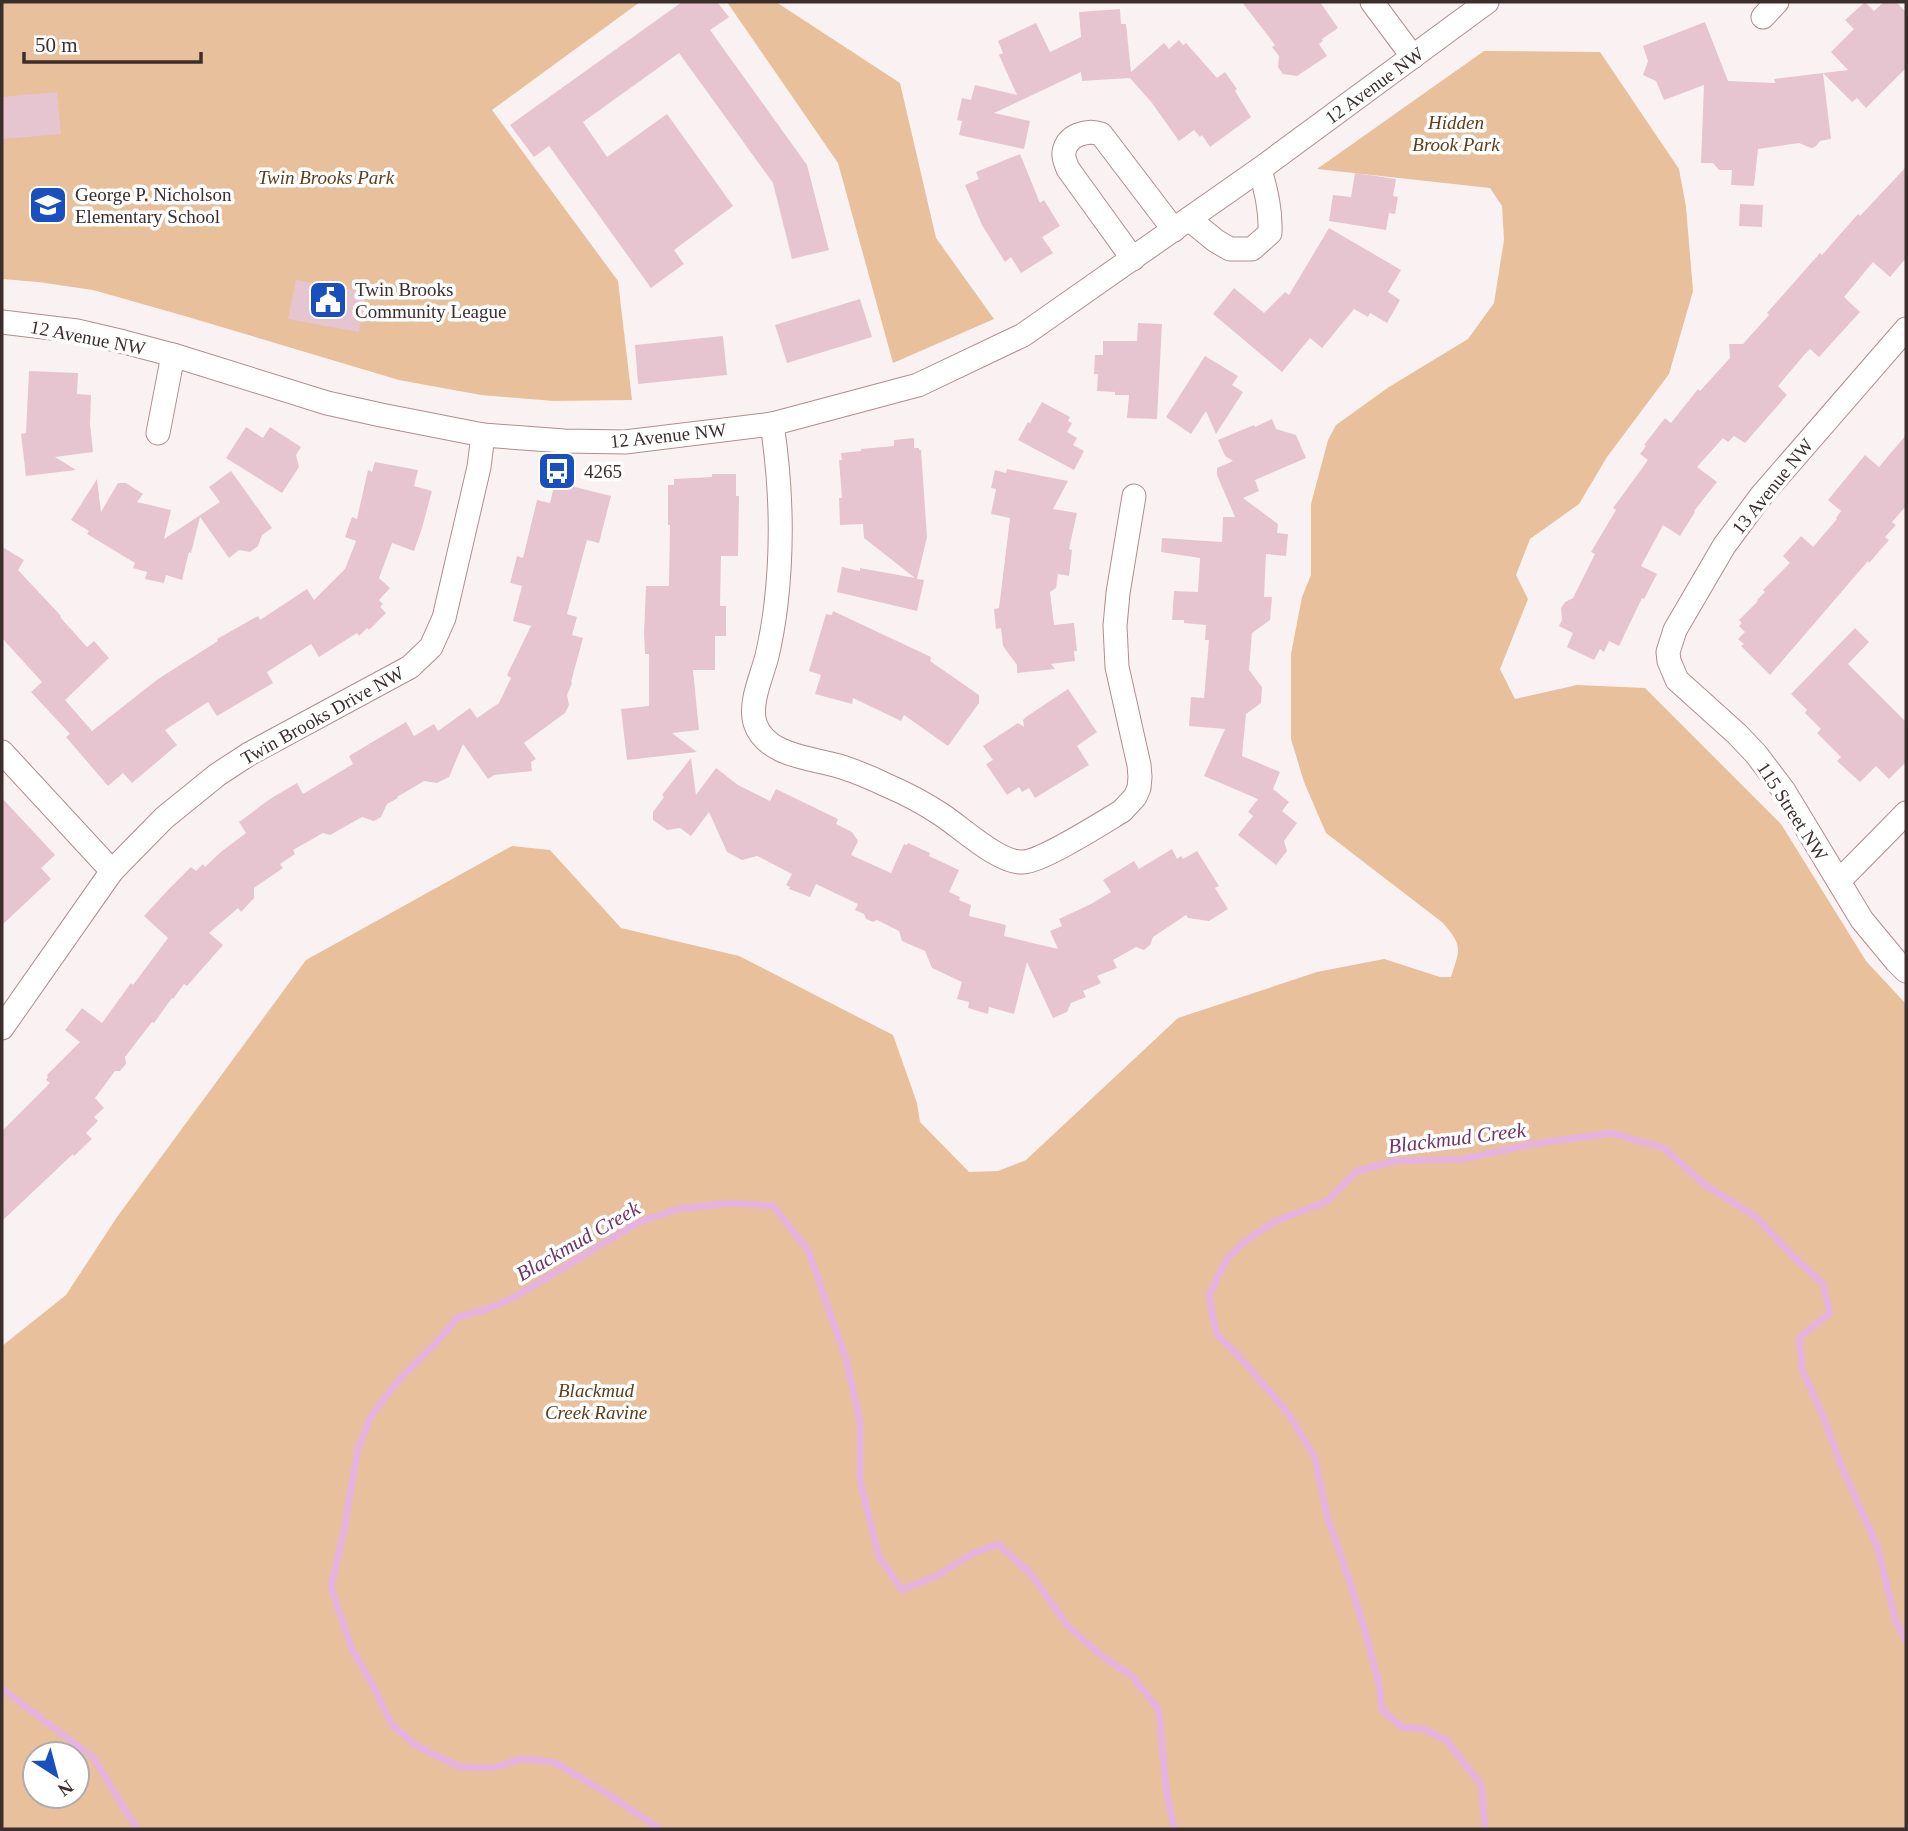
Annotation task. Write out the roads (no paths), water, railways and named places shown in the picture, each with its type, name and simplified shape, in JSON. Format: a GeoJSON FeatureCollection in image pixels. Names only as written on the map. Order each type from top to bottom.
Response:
{"type":"FeatureCollection","features":[{"type":"Feature","properties":{"kind":"street"},"geometry":{"type":"LineString","coordinates":[[1373,2],[1413,57]]}},
{"type":"Feature","properties":{"kind":"street","name":"12 Avenue NW"},"geometry":{"type":"LineString","coordinates":[[2,322],[77,331],[173,355],[327,402],[483,435],[625,442],[772,424],[918,384],[1023,335],[1260,169],[1487,2]]}},
{"type":"Feature","properties":{"kind":"street"},"geometry":{"type":"LineString","coordinates":[[1133,259],[1068,169],[1064,150],[1073,138],[1086,132],[1101,135],[1181,224],[1230,249],[1252,249],[1270,233],[1269,200],[1260,169]]}},
{"type":"Feature","properties":{"kind":"street","name":"13 Avenue NW"},"geometry":{"type":"LineString","coordinates":[[1669,661],[1668,652],[1675,630],[1706,574],[1739,523],[1906,329]]}},
{"type":"Feature","properties":{"kind":"street","name":"12 Avenue NW"},"geometry":{"type":"LineString","coordinates":[[158,433],[173,355]]}},
{"type":"Feature","properties":{"kind":"street"},"geometry":{"type":"LineString","coordinates":[[772,424],[778,475],[780,557],[776,605],[754,710],[755,723],[773,746],[798,756],[842,767],[909,795],[942,814],[998,855],[1022,863],[1049,853],[1122,811],[1130,804],[1139,788],[1139,765],[1120,685],[1115,639],[1118,593],[1134,496]]}},
{"type":"Feature","properties":{"kind":"street","name":"Twin Brooks Drive NW"},"geometry":{"type":"LineString","coordinates":[[2,1028],[112,871],[164,818],[217,775],[249,754],[410,667],[431,646],[444,618],[479,467],[483,435]]}},
{"type":"Feature","properties":{"kind":"street","name":"115 Street NW"},"geometry":{"type":"LineString","coordinates":[[1669,661],[1677,680],[1737,734],[1771,773],[1862,920],[1906,971]]}},
{"type":"Feature","properties":{"kind":"street"},"geometry":{"type":"LineString","coordinates":[[2,752],[112,871]]}},
{"type":"Feature","properties":{"kind":"street"},"geometry":{"type":"LineString","coordinates":[[1839,881],[1906,813]]}},
{"type":"Feature","properties":{"kind":"waterway","name":"Blackmud Creek"},"geometry":{"type":"LineString","coordinates":[[1485,1829],[1481,1784],[1446,1740],[1423,1729],[1402,1727],[1382,1710],[1379,1684],[1365,1631],[1327,1516],[1315,1458],[1288,1413],[1216,1333],[1209,1295],[1226,1260],[1245,1241],[1276,1221],[1326,1202],[1357,1171],[1395,1161],[1463,1159],[1533,1144],[1611,1133],[1664,1148],[1705,1185],[1755,1216],[1823,1284],[1830,1313],[1799,1338],[1802,1369],[1877,1546],[1896,1622],[1906,1641]]}},
{"type":"Feature","properties":{"kind":"waterway","name":"Blackmud Creek"},"geometry":{"type":"LineString","coordinates":[[660,1829],[554,1762],[520,1759],[493,1768],[460,1767],[417,1746],[392,1725],[351,1647],[331,1587],[358,1448],[371,1416],[400,1378],[458,1317],[515,1297],[639,1222],[678,1209],[729,1203],[773,1206],[808,1250],[846,1359],[860,1422],[860,1481],[879,1557],[902,1590],[936,1576],[976,1552],[998,1544],[1030,1573],[1068,1626],[1102,1656],[1132,1676],[1159,1710],[1166,1788],[1174,1829]]}},
{"type":"Feature","properties":{"kind":"waterway","name":"Blackmud Creek"},"geometry":{"type":"LineString","coordinates":[[2,1689],[93,1757],[137,1829]]}},
{"type":"Feature","properties":{"kind":"place","name":"George P. Nicholson Elementary School"},"geometry":{"type":"Point","coordinates":[48,205]}},
{"type":"Feature","properties":{"kind":"place","name":"Twin Brooks Community League"},"geometry":{"type":"Point","coordinates":[328,300]}},
{"type":"Feature","properties":{"kind":"place","name":"4265"},"geometry":{"type":"Point","coordinates":[557,471]}},
{"type":"Feature","properties":{"kind":"park label","name":"Hidden Brook Park"},"geometry":{"type":"Point","coordinates":[1456,133]}},
{"type":"Feature","properties":{"kind":"park label","name":"Twin Brooks Park"},"geometry":{"type":"Point","coordinates":[326,177]}},
{"type":"Feature","properties":{"kind":"park label","name":"Blackmud Creek Ravine"},"geometry":{"type":"Point","coordinates":[596,1401]}}]}
